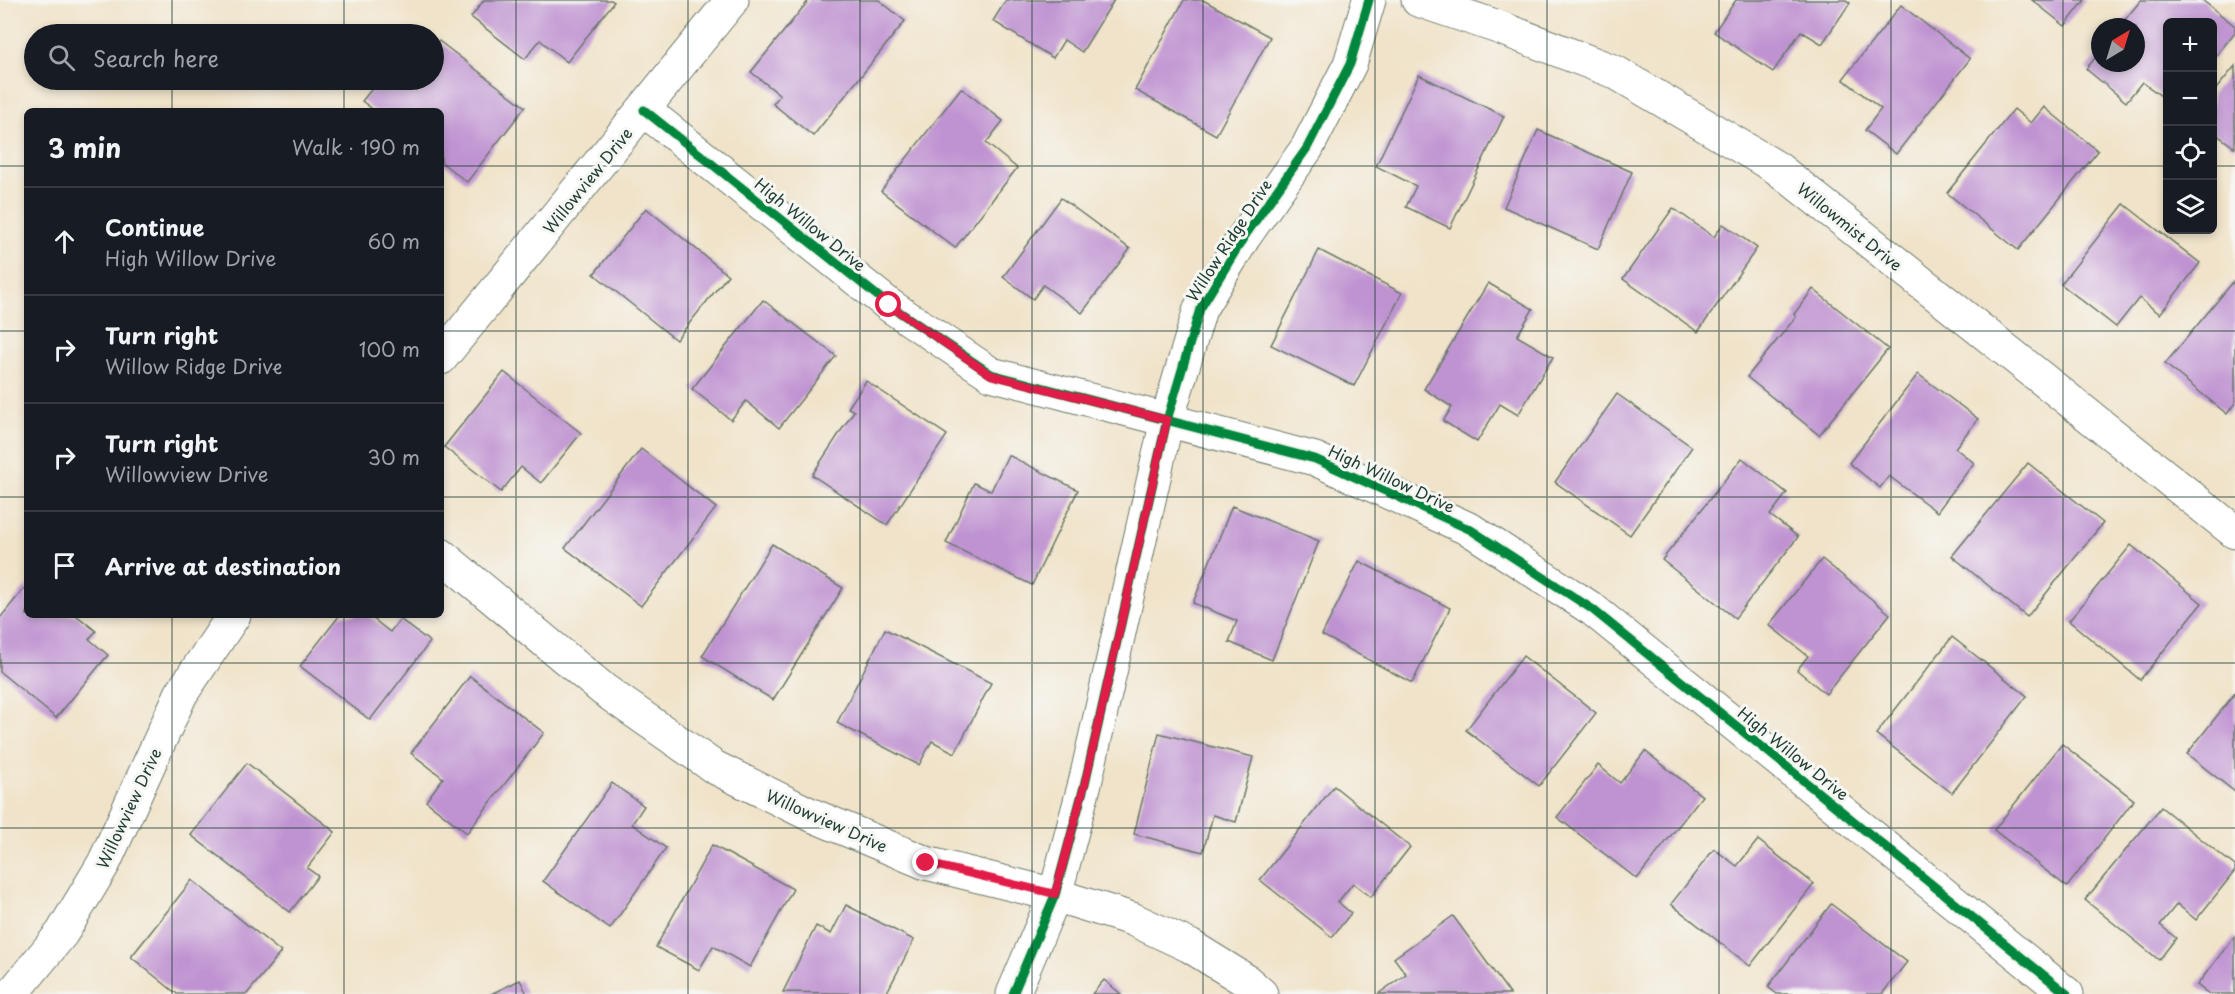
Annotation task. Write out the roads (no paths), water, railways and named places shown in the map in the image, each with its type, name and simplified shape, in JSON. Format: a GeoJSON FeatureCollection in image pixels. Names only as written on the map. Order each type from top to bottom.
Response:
{"type":"FeatureCollection","features":[{"type":"Feature","properties":{"kind":"street","name":"Willowview Drive"},"geometry":{"type":"LineString","coordinates":[[444,354],[732,0]]}},
{"type":"Feature","properties":{"kind":"street","name":"Willow Ridge Drive"},"geometry":{"type":"LineString","coordinates":[[1013,994],[1055,894],[1085,783],[1167,420],[1200,309],[1244,237],[1307,148],[1350,64],[1369,0]]}},
{"type":"Feature","properties":{"kind":"street","name":"Willowmist Drive"},"geometry":{"type":"LineString","coordinates":[[1418,0],[1498,27],[1615,72],[1777,168],[2235,532]]}},
{"type":"Feature","properties":{"kind":"street","name":"High Willow Drive"},"geometry":{"type":"LineString","coordinates":[[644,110],[889,305],[991,375],[1315,459],[1480,536],[1592,609],[2067,994]]}},
{"type":"Feature","properties":{"kind":"street","name":"Willowview Drive"},"geometry":{"type":"LineString","coordinates":[[444,557],[604,690],[714,767],[807,813],[926,863],[1055,894],[1132,919],[1190,946],[1245,980],[1261,994]]}},
{"type":"Feature","properties":{"kind":"street","name":"Willowview Drive"},"geometry":{"type":"LineString","coordinates":[[12,994],[62,933],[104,863],[181,694],[232,618]]}}]}
